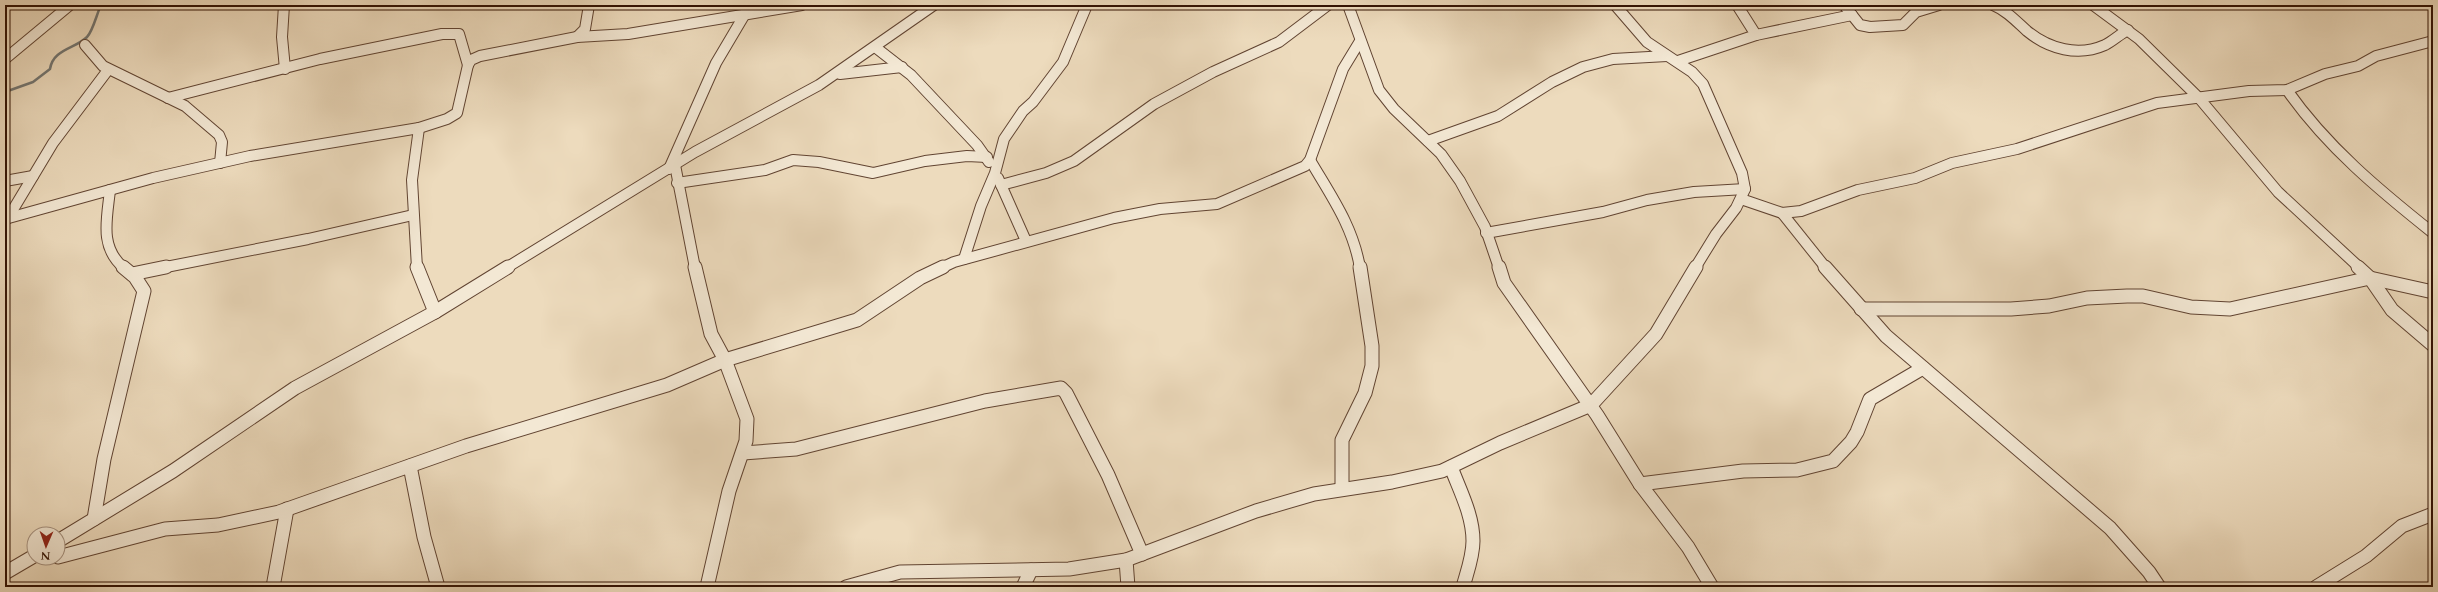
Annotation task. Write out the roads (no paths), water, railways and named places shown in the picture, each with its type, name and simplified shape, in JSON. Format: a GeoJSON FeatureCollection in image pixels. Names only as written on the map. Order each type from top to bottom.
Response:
{"type":"FeatureCollection","features":[{"type":"Feature","properties":{"kind":"street"},"geometry":{"type":"LineString","coordinates":[[5,59],[70,5]]}},
{"type":"Feature","properties":{"kind":"street"},"geometry":{"type":"LineString","coordinates":[[284,5],[282,37],[285,69]]}},
{"type":"Feature","properties":{"kind":"street"},"geometry":{"type":"LineString","coordinates":[[577,37],[585,29],[589,5]]}},
{"type":"Feature","properties":{"kind":"street"},"geometry":{"type":"LineString","coordinates":[[6,218],[110,190],[220,163],[337,141],[418,128],[447,119],[457,113],[468,65],[471,60],[480,56],[577,37],[628,34],[802,5]]}},
{"type":"Feature","properties":{"kind":"street"},"geometry":{"type":"LineString","coordinates":[[66,536],[173,471],[295,388],[435,312],[672,167],[834,76],[934,5]]}},
{"type":"Feature","properties":{"kind":"street"},"geometry":{"type":"LineString","coordinates":[[964,259],[980,206],[995,173],[1006,135],[1063,62],[1087,5]]}},
{"type":"Feature","properties":{"kind":"street"},"geometry":{"type":"LineString","coordinates":[[1001,185],[1046,173],[1074,161],[1154,104],[1213,72],[1279,42],[1328,5]]}},
{"type":"Feature","properties":{"kind":"street"},"geometry":{"type":"LineString","coordinates":[[1348,5],[1360,42],[1379,90],[1394,109],[1441,154],[1460,181],[1486,233],[1504,283],[1590,405],[1640,484],[1688,547],[1712,587]]}},
{"type":"Feature","properties":{"kind":"street"},"geometry":{"type":"LineString","coordinates":[[846,587],[900,572],[1068,569],[1126,560],[1256,511],[1314,494],[1392,482],[1451,467],[1500,443],[1561,420],[1590,405],[1656,334],[1716,234],[1743,194],[1742,172],[1711,99],[1692,72],[1647,42],[1615,5]]}},
{"type":"Feature","properties":{"kind":"street"},"geometry":{"type":"LineString","coordinates":[[1737,5],[1756,36]]}},
{"type":"Feature","properties":{"kind":"street"},"geometry":{"type":"LineString","coordinates":[[1844,5],[1860,25],[1865,26],[1903,25],[1916,12],[1937,5]]}},
{"type":"Feature","properties":{"kind":"street"},"geometry":{"type":"LineString","coordinates":[[1993,5],[2012,16],[2038,39],[2059,50],[2082,51],[2103,46],[2128,30]]}},
{"type":"Feature","properties":{"kind":"street"},"geometry":{"type":"LineString","coordinates":[[2093,5],[2128,30],[2199,98],[2278,192],[2370,278],[2392,310],[2433,344]]}},
{"type":"Feature","properties":{"kind":"street"},"geometry":{"type":"LineString","coordinates":[[707,587],[729,491],[743,453],[746,440],[746,418],[725,360],[712,334],[700,292],[677,183],[672,167],[716,63],[746,14]]}},
{"type":"Feature","properties":{"kind":"street"},"geometry":{"type":"LineString","coordinates":[[1428,142],[1466,129],[1509,111],[1529,96],[1580,66],[1608,59],[1635,55],[1672,59],[1756,36],[1852,15]]}},
{"type":"Feature","properties":{"kind":"street"},"geometry":{"type":"LineString","coordinates":[[168,98],[392,43],[456,33],[459,34],[468,65]]}},
{"type":"Feature","properties":{"kind":"street"},"geometry":{"type":"LineString","coordinates":[[1782,213],[1801,211],[1858,190],[1915,178],[1952,163],[2017,149],[2157,103],[2249,91],[2287,90],[2325,74],[2358,66],[2376,56],[2433,41]]}},
{"type":"Feature","properties":{"kind":"street"},"geometry":{"type":"LineString","coordinates":[[66,555],[159,530],[218,525],[287,509],[466,446],[667,385],[725,360],[857,320],[920,278],[936,269],[964,259],[1114,218],[1160,209],[1217,204],[1285,176],[1305,166],[1310,160],[1343,69],[1360,42]]}},
{"type":"Feature","properties":{"kind":"street"},"geometry":{"type":"LineString","coordinates":[[85,45],[108,70],[185,106],[219,135],[222,142],[220,163]]}},
{"type":"Feature","properties":{"kind":"street"},"geometry":{"type":"LineString","coordinates":[[875,47],[902,66],[976,142],[995,173],[1026,241]]}},
{"type":"Feature","properties":{"kind":"street"},"geometry":{"type":"LineString","coordinates":[[834,76],[868,69],[902,66]]}},
{"type":"Feature","properties":{"kind":"street"},"geometry":{"type":"LineString","coordinates":[[6,218],[53,143],[108,70]]}},
{"type":"Feature","properties":{"kind":"street"},"geometry":{"type":"LineString","coordinates":[[2287,90],[2303,114],[2345,159],[2433,233]]}},
{"type":"Feature","properties":{"kind":"street"},"geometry":{"type":"LineString","coordinates":[[418,128],[412,180],[412,215],[417,271],[435,312]]}},
{"type":"Feature","properties":{"kind":"street"},"geometry":{"type":"LineString","coordinates":[[677,183],[750,174],[773,168],[793,160],[819,162],[873,173],[925,161],[967,156],[986,157]]}},
{"type":"Feature","properties":{"kind":"street"},"geometry":{"type":"LineString","coordinates":[[1310,160],[1348,225],[1356,245],[1372,346],[1372,366],[1365,393],[1342,440],[1342,489]]}},
{"type":"Feature","properties":{"kind":"street"},"geometry":{"type":"LineString","coordinates":[[5,181],[33,176]]}},
{"type":"Feature","properties":{"kind":"street"},"geometry":{"type":"LineString","coordinates":[[94,519],[104,458],[144,297],[144,292],[139,279],[115,259],[108,249],[106,238],[110,190]]}},
{"type":"Feature","properties":{"kind":"street"},"geometry":{"type":"LineString","coordinates":[[1486,233],[1603,212],[1678,195],[1743,194],[1782,213],[1861,309],[1886,336],[1970,406],[2110,528],[2149,572],[2159,587]]}},
{"type":"Feature","properties":{"kind":"street"},"geometry":{"type":"LineString","coordinates":[[132,274],[308,239],[412,215]]}},
{"type":"Feature","properties":{"kind":"street"},"geometry":{"type":"LineString","coordinates":[[1861,309],[2011,309],[2049,306],[2087,298],[2143,296],[2191,307],[2230,310],[2370,278],[2433,292]]}},
{"type":"Feature","properties":{"kind":"street"},"geometry":{"type":"LineString","coordinates":[[1640,484],[1743,471],[1797,470],[1822,465],[1832,461],[1851,442],[1857,432],[1870,399],[1923,368]]}},
{"type":"Feature","properties":{"kind":"street"},"geometry":{"type":"LineString","coordinates":[[743,453],[796,449],[985,401],[1061,388],[1066,393],[1108,475],[1142,554]]}},
{"type":"Feature","properties":{"kind":"street"},"geometry":{"type":"LineString","coordinates":[[410,466],[424,537],[438,587]]}},
{"type":"Feature","properties":{"kind":"street"},"geometry":{"type":"LineString","coordinates":[[1451,467],[1470,523],[1473,540],[1472,557],[1463,587]]}},
{"type":"Feature","properties":{"kind":"street"},"geometry":{"type":"LineString","coordinates":[[272,587],[287,509]]}},
{"type":"Feature","properties":{"kind":"street"},"geometry":{"type":"LineString","coordinates":[[2316,587],[2366,556],[2402,526],[2433,514]]}},
{"type":"Feature","properties":{"kind":"street"},"geometry":{"type":"LineString","coordinates":[[1126,560],[1128,587]]}},
{"type":"Feature","properties":{"kind":"street"},"geometry":{"type":"LineString","coordinates":[[5,573],[26,561]]}},
{"type":"Feature","properties":{"kind":"street"},"geometry":{"type":"LineString","coordinates":[[1023,587],[1032,570]]}},
{"type":"Feature","properties":{"kind":"waterway"},"geometry":{"type":"LineString","coordinates":[[5,92],[33,82],[50,69],[55,57],[87,37],[91,31],[101,5]]}}]}
